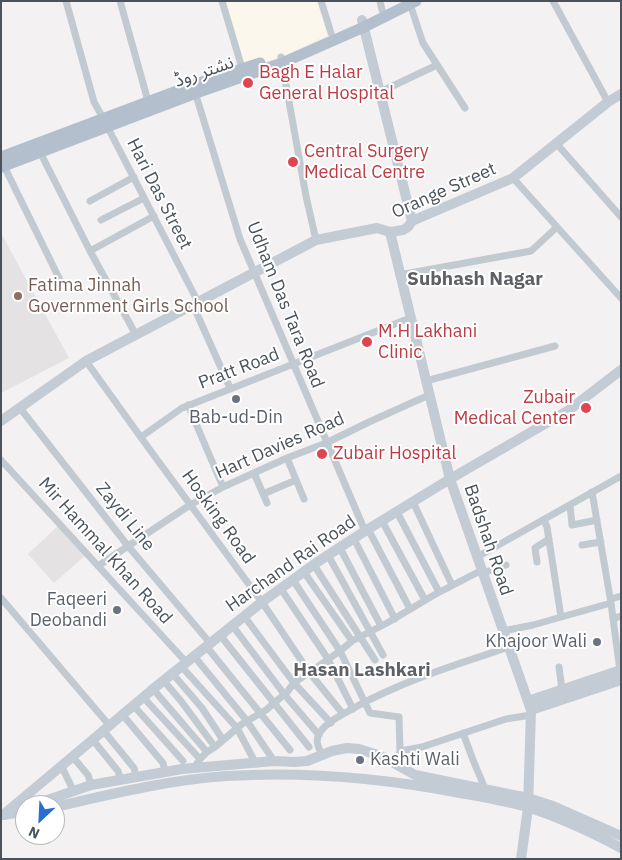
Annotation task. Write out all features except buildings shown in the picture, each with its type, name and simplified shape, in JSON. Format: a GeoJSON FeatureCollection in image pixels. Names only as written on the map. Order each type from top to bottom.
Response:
{"type":"FeatureCollection","features":[{"type":"Feature","properties":{"kind":"main road","name":"نشتر روڈ"},"geometry":{"type":"LineString","coordinates":[[2,164],[105,122],[194,89],[281,60],[408,2]]}},
{"type":"Feature","properties":{"kind":"main road","name":"نشتر روڈ"},"geometry":{"type":"LineString","coordinates":[[2,164],[40,152],[148,101],[194,89],[242,68],[281,60],[331,33],[363,23],[381,6],[408,2]]}},
{"type":"Feature","properties":{"kind":"main road"},"geometry":{"type":"LineString","coordinates":[[363,23],[412,221]]}},
{"type":"Feature","properties":{"kind":"main road","name":"Orange Street"},"geometry":{"type":"LineString","coordinates":[[1,421],[86,361],[316,240],[377,228],[390,232],[403,230],[412,221],[513,178],[608,102],[621,94]]}},
{"type":"Feature","properties":{"kind":"main road","name":"Badshah Road"},"geometry":{"type":"LineString","coordinates":[[390,232],[450,479],[530,709],[528,803],[520,859]]}},
{"type":"Feature","properties":{"kind":"main road","name":"Harchand Rai Road"},"geometry":{"type":"LineString","coordinates":[[2,815],[163,680],[281,588],[366,530],[569,410],[621,370]]}},
{"type":"Feature","properties":{"kind":"main road"},"geometry":{"type":"LineString","coordinates":[[530,709],[562,690],[620,674]]}},
{"type":"Feature","properties":{"kind":"main road"},"geometry":{"type":"LineString","coordinates":[[530,709],[620,674]]}},
{"type":"Feature","properties":{"kind":"main road"},"geometry":{"type":"LineString","coordinates":[[60,795],[91,785],[165,772],[197,764],[295,762],[347,748],[359,749],[382,756],[415,775],[486,790],[577,815],[621,836]]}},
{"type":"Feature","properties":{"kind":"main road"},"geometry":{"type":"LineString","coordinates":[[65,805],[123,791],[225,776],[282,774],[344,777],[430,787],[528,803],[621,848]]}},
{"type":"Feature","properties":{"kind":"main road"},"geometry":{"type":"LineString","coordinates":[[2,815],[15,813]]}},
{"type":"Feature","properties":{"kind":"street","name":"Hari Das Street"},"geometry":{"type":"LineString","coordinates":[[66,1],[94,102],[154,216],[196,304],[230,388]]}},
{"type":"Feature","properties":{"kind":"street"},"geometry":{"type":"LineString","coordinates":[[120,1],[148,101]]}},
{"type":"Feature","properties":{"kind":"street"},"geometry":{"type":"LineString","coordinates":[[222,1],[242,68]]}},
{"type":"Feature","properties":{"kind":"street"},"geometry":{"type":"LineString","coordinates":[[321,1],[331,33]]}},
{"type":"Feature","properties":{"kind":"street"},"geometry":{"type":"LineString","coordinates":[[553,1],[608,102]]}},
{"type":"Feature","properties":{"kind":"street"},"geometry":{"type":"LineString","coordinates":[[408,2],[423,43],[465,108]]}},
{"type":"Feature","properties":{"kind":"street"},"geometry":{"type":"LineString","coordinates":[[281,60],[316,240]]}},
{"type":"Feature","properties":{"kind":"street"},"geometry":{"type":"LineString","coordinates":[[380,92],[437,65]]}},
{"type":"Feature","properties":{"kind":"street","name":"Udham Das Tara Road"},"geometry":{"type":"LineString","coordinates":[[194,89],[240,239],[254,274],[326,443],[366,530],[410,609]]}},
{"type":"Feature","properties":{"kind":"street"},"geometry":{"type":"LineString","coordinates":[[556,143],[621,217]]}},
{"type":"Feature","properties":{"kind":"street"},"geometry":{"type":"LineString","coordinates":[[40,152],[90,251],[136,335]]}},
{"type":"Feature","properties":{"kind":"street"},"geometry":{"type":"LineString","coordinates":[[2,164],[61,282]]}},
{"type":"Feature","properties":{"kind":"street"},"geometry":{"type":"LineString","coordinates":[[90,201],[134,177]]}},
{"type":"Feature","properties":{"kind":"street"},"geometry":{"type":"LineString","coordinates":[[513,178],[621,298]]}},
{"type":"Feature","properties":{"kind":"street"},"geometry":{"type":"LineString","coordinates":[[101,220],[144,198]]}},
{"type":"Feature","properties":{"kind":"street"},"geometry":{"type":"LineString","coordinates":[[90,251],[154,216]]}},
{"type":"Feature","properties":{"kind":"street"},"geometry":{"type":"LineString","coordinates":[[399,275],[532,251],[557,228]]}},
{"type":"Feature","properties":{"kind":"street","name":"Pratt Road"},"geometry":{"type":"LineString","coordinates":[[140,437],[188,405],[410,318]]}},
{"type":"Feature","properties":{"kind":"street"},"geometry":{"type":"LineString","coordinates":[[426,381],[556,346]]}},
{"type":"Feature","properties":{"kind":"street","name":"Hosking Road"},"geometry":{"type":"LineString","coordinates":[[86,361],[262,602],[308,672],[343,714]]}},
{"type":"Feature","properties":{"kind":"street","name":"Hart Davies Road"},"geometry":{"type":"LineString","coordinates":[[98,566],[190,505],[223,487],[287,458],[326,443],[429,395]]}},
{"type":"Feature","properties":{"kind":"street"},"geometry":{"type":"LineString","coordinates":[[188,405],[223,487]]}},
{"type":"Feature","properties":{"kind":"street","name":"Zaydi Line"},"geometry":{"type":"LineString","coordinates":[[20,408],[290,750]]}},
{"type":"Feature","properties":{"kind":"street"},"geometry":{"type":"LineString","coordinates":[[287,458],[304,499]]}},
{"type":"Feature","properties":{"kind":"street","name":"Mir Hammal Khan Road"},"geometry":{"type":"LineString","coordinates":[[1,460],[187,661]]}},
{"type":"Feature","properties":{"kind":"street"},"geometry":{"type":"LineString","coordinates":[[254,473],[266,503]]}},
{"type":"Feature","properties":{"kind":"street"},"geometry":{"type":"LineString","coordinates":[[477,557],[621,476]]}},
{"type":"Feature","properties":{"kind":"street"},"geometry":{"type":"LineString","coordinates":[[263,494],[296,480]]}},
{"type":"Feature","properties":{"kind":"street"},"geometry":{"type":"LineString","coordinates":[[592,492],[611,601],[620,674]]}},
{"type":"Feature","properties":{"kind":"street"},"geometry":{"type":"LineString","coordinates":[[413,502],[452,585]]}},
{"type":"Feature","properties":{"kind":"street"},"geometry":{"type":"LineString","coordinates":[[570,505],[572,525],[597,520]]}},
{"type":"Feature","properties":{"kind":"street"},"geometry":{"type":"LineString","coordinates":[[397,512],[439,592]]}},
{"type":"Feature","properties":{"kind":"street"},"geometry":{"type":"LineString","coordinates":[[544,520],[548,527],[561,617]]}},
{"type":"Feature","properties":{"kind":"street"},"geometry":{"type":"LineString","coordinates":[[382,521],[425,600]]}},
{"type":"Feature","properties":{"kind":"street"},"geometry":{"type":"LineString","coordinates":[[354,539],[395,619]]}},
{"type":"Feature","properties":{"kind":"street"},"geometry":{"type":"LineString","coordinates":[[537,562],[534,548],[549,539]]}},
{"type":"Feature","properties":{"kind":"street"},"geometry":{"type":"LineString","coordinates":[[582,545],[601,542]]}},
{"type":"Feature","properties":{"kind":"street"},"geometry":{"type":"LineString","coordinates":[[340,548],[381,626]]}},
{"type":"Feature","properties":{"kind":"street"},"geometry":{"type":"LineString","coordinates":[[328,555],[383,655]]}},
{"type":"Feature","properties":{"kind":"street"},"geometry":{"type":"LineString","coordinates":[[314,565],[375,660]]}},
{"type":"Feature","properties":{"kind":"street"},"geometry":{"type":"LineString","coordinates":[[143,697],[197,764],[207,752],[237,728],[260,714],[288,692],[294,683],[340,652],[352,641],[395,619],[452,585],[482,571],[506,565]]}},
{"type":"Feature","properties":{"kind":"street"},"geometry":{"type":"LineString","coordinates":[[304,572],[352,641]]}},
{"type":"Feature","properties":{"kind":"street"},"geometry":{"type":"LineString","coordinates":[[293,580],[340,652],[370,713],[399,716],[400,751],[397,765]]}},
{"type":"Feature","properties":{"kind":"street"},"geometry":{"type":"LineString","coordinates":[[281,588],[328,659],[353,708]]}},
{"type":"Feature","properties":{"kind":"street"},"geometry":{"type":"LineString","coordinates":[[503,631],[561,617],[621,596]]}},
{"type":"Feature","properties":{"kind":"street"},"geometry":{"type":"LineString","coordinates":[[1,598],[106,727],[134,768],[136,777]]}},
{"type":"Feature","properties":{"kind":"street"},"geometry":{"type":"LineString","coordinates":[[244,616],[294,683],[331,723]]}},
{"type":"Feature","properties":{"kind":"street"},"geometry":{"type":"LineString","coordinates":[[613,618],[621,616]]}},
{"type":"Feature","properties":{"kind":"street"},"geometry":{"type":"LineString","coordinates":[[232,625],[284,694],[319,735]]}},
{"type":"Feature","properties":{"kind":"street"},"geometry":{"type":"LineString","coordinates":[[220,635],[309,747]]}},
{"type":"Feature","properties":{"kind":"street"},"geometry":{"type":"LineString","coordinates":[[322,755],[317,744],[320,731],[353,708],[423,675],[509,647]]}},
{"type":"Feature","properties":{"kind":"street"},"geometry":{"type":"LineString","coordinates":[[187,661],[247,721],[274,761]]}},
{"type":"Feature","properties":{"kind":"street"},"geometry":{"type":"LineString","coordinates":[[187,661],[237,728],[256,764]]}},
{"type":"Feature","properties":{"kind":"street"},"geometry":{"type":"LineString","coordinates":[[559,667],[562,690]]}},
{"type":"Feature","properties":{"kind":"street"},"geometry":{"type":"LineString","coordinates":[[172,673],[202,708],[223,740]]}},
{"type":"Feature","properties":{"kind":"street"},"geometry":{"type":"LineString","coordinates":[[163,680],[182,701],[215,747]]}},
{"type":"Feature","properties":{"kind":"street"},"geometry":{"type":"LineString","coordinates":[[153,689],[207,752]]}},
{"type":"Feature","properties":{"kind":"street"},"geometry":{"type":"LineString","coordinates":[[133,705],[182,761]]}},
{"type":"Feature","properties":{"kind":"street"},"geometry":{"type":"LineString","coordinates":[[400,751],[422,747],[530,709]]}},
{"type":"Feature","properties":{"kind":"street"},"geometry":{"type":"LineString","coordinates":[[122,714],[163,763],[165,772]]}},
{"type":"Feature","properties":{"kind":"street"},"geometry":{"type":"LineString","coordinates":[[463,733],[472,760],[486,790]]}},
{"type":"Feature","properties":{"kind":"street"},"geometry":{"type":"LineString","coordinates":[[92,739],[118,771],[121,780]]}},
{"type":"Feature","properties":{"kind":"street"},"geometry":{"type":"LineString","coordinates":[[72,756],[88,775],[91,785]]}},
{"type":"Feature","properties":{"kind":"street"},"geometry":{"type":"LineString","coordinates":[[61,765],[73,790]]}},
{"type":"Feature","properties":{"kind":"shaded area"},"geometry":{"type":"Polygon","coordinates":[[[222,1],[321,1],[331,33],[281,57],[242,69],[222,1]]]}},
{"type":"Feature","properties":{"kind":"shaded area","name":"Fatima Jinnah Government Girls School"},"geometry":{"type":"Polygon","coordinates":[[[1,233],[69,358],[1,393],[1,233]]]}},
{"type":"Feature","properties":{"kind":"shaded area"},"geometry":{"type":"Polygon","coordinates":[[[60,524],[87,554],[54,583],[28,554],[60,524]]]}},
{"type":"Feature","properties":{"kind":"place","name":"Bagh E Halar General Hospital"},"geometry":{"type":"Point","coordinates":[248,83]}},
{"type":"Feature","properties":{"kind":"place","name":"Central Surgery Medical Centre"},"geometry":{"type":"Point","coordinates":[293,162]}},
{"type":"Feature","properties":{"kind":"place","name":"Fatima Jinnah Government Girls School"},"geometry":{"type":"Point","coordinates":[18,296]}},
{"type":"Feature","properties":{"kind":"place","name":"M.H Lakhani Clinic"},"geometry":{"type":"Point","coordinates":[367,342]}},
{"type":"Feature","properties":{"kind":"place","name":"Bab-ud-Din"},"geometry":{"type":"Point","coordinates":[236,399]}},
{"type":"Feature","properties":{"kind":"place","name":"Zubair Medical Center"},"geometry":{"type":"Point","coordinates":[586,408]}},
{"type":"Feature","properties":{"kind":"place","name":"Zubair Hospital"},"geometry":{"type":"Point","coordinates":[322,454]}},
{"type":"Feature","properties":{"kind":"place","name":"Faqeeri Deobandi"},"geometry":{"type":"Point","coordinates":[117,610]}},
{"type":"Feature","properties":{"kind":"place","name":"Khajoor Wali"},"geometry":{"type":"Point","coordinates":[597,642]}},
{"type":"Feature","properties":{"kind":"place","name":"Kashti Wali"},"geometry":{"type":"Point","coordinates":[360,760]}},
{"type":"Feature","properties":{"kind":"district","name":"Subhash Nagar"},"geometry":{"type":"Point","coordinates":[475,280]}},
{"type":"Feature","properties":{"kind":"district","name":"Hasan Lashkari"},"geometry":{"type":"Point","coordinates":[362,671]}}]}
